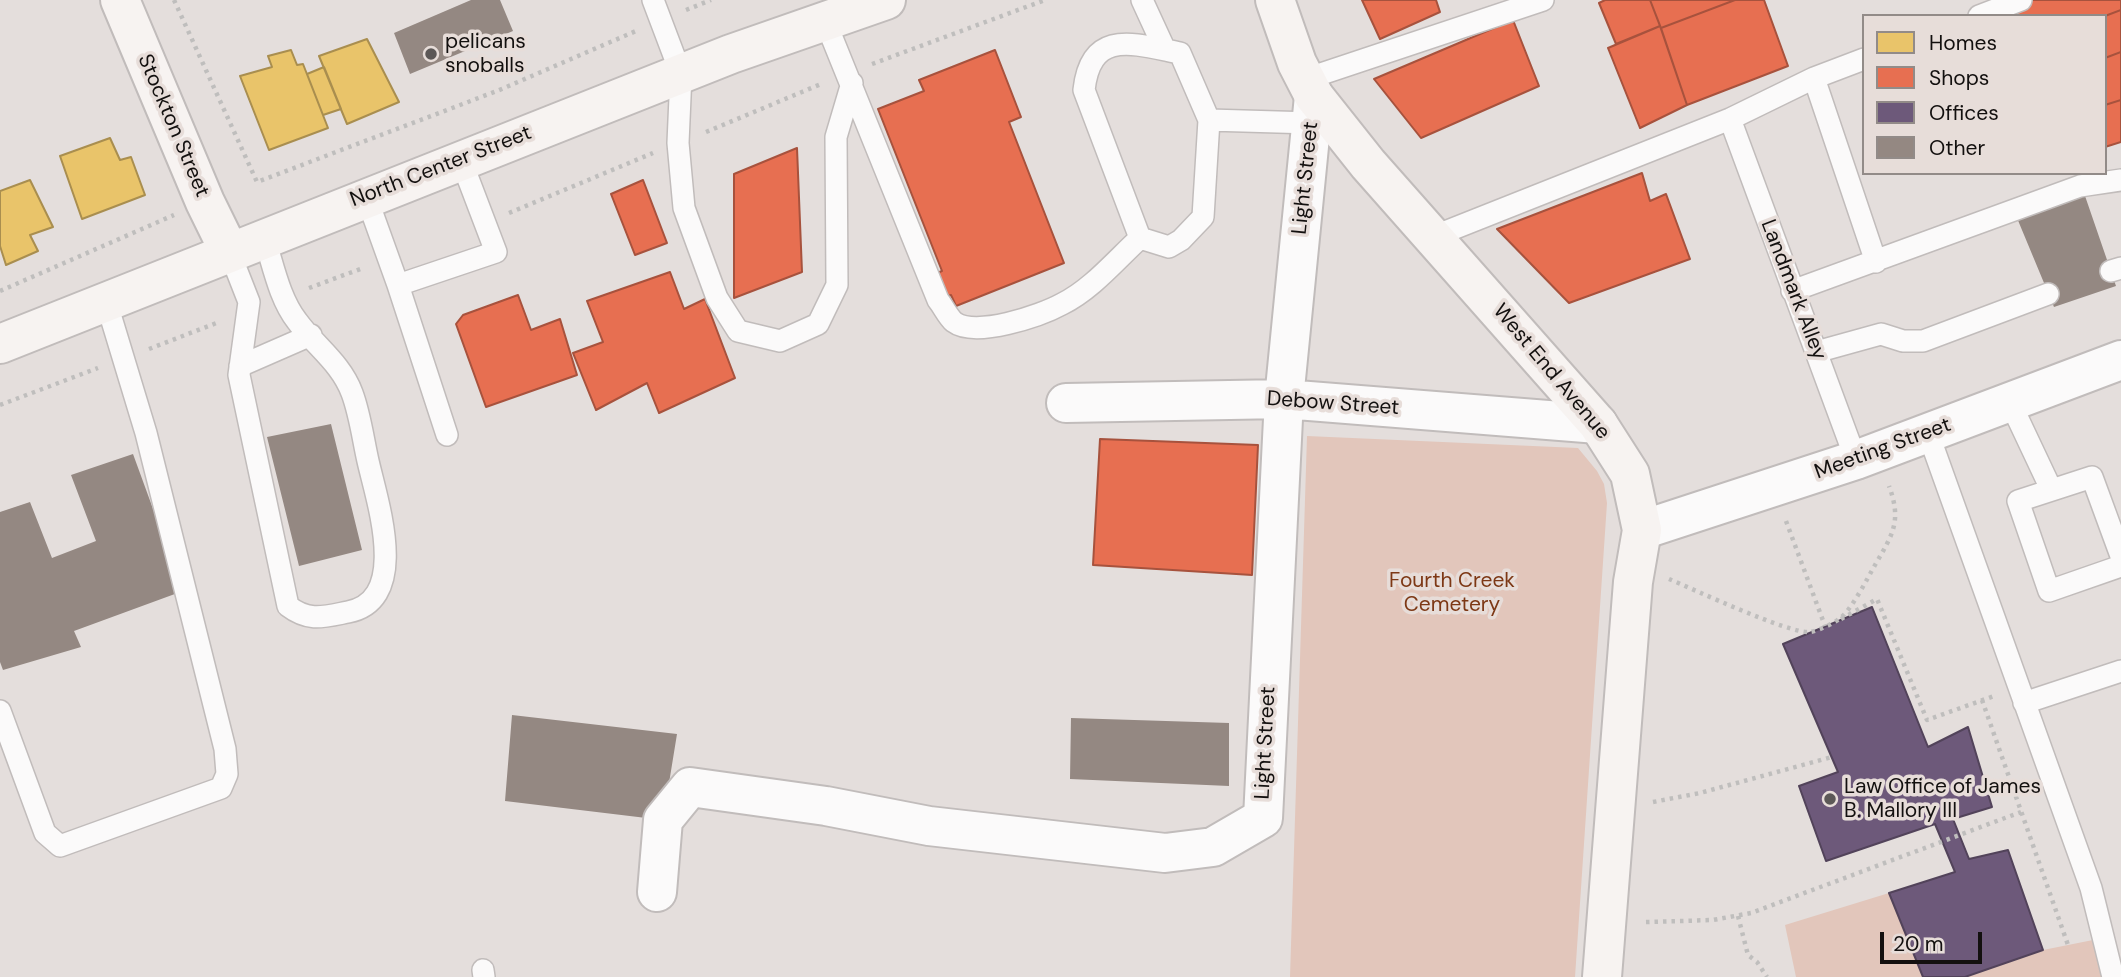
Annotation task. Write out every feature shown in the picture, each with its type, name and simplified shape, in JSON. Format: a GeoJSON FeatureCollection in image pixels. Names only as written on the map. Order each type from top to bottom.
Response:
{"type":"FeatureCollection","features":[{"type":"Feature","properties":{"kind":"main road","name":"Stockton Street"},"geometry":{"type":"LineString","coordinates":[[120,0],[205,202],[246,244]]}},
{"type":"Feature","properties":{"kind":"main road","name":"North Center Street"},"geometry":{"type":"LineString","coordinates":[[0,344],[246,244],[681,74],[886,0]]}},
{"type":"Feature","properties":{"kind":"main road","name":"West End Avenue"},"geometry":{"type":"LineString","coordinates":[[1276,0],[1310,99],[1435,236],[1598,424],[1630,474],[1639,547],[1602,977]]}},
{"type":"Feature","properties":{"kind":"street","name":"Light Street"},"geometry":{"type":"LineString","coordinates":[[657,892],[663,820],[690,787],[826,806],[929,826],[1165,853],[1213,847],[1263,818],[1283,399],[1310,99]]}},
{"type":"Feature","properties":{"kind":"street","name":"Meeting Street"},"geometry":{"type":"LineString","coordinates":[[1639,547],[1773,487],[1866,456],[2121,360]]}},
{"type":"Feature","properties":{"kind":"street","name":"Debow Street"},"geometry":{"type":"LineString","coordinates":[[1066,403],[1283,399],[1598,424]]}},
{"type":"Feature","properties":{"kind":"lane"},"geometry":{"type":"LineString","coordinates":[[1142,0],[1165,50]]}},
{"type":"Feature","properties":{"kind":"lane"},"geometry":{"type":"LineString","coordinates":[[1209,120],[1310,99],[1543,0]]}},
{"type":"Feature","properties":{"kind":"lane"},"geometry":{"type":"LineString","coordinates":[[1984,14],[2021,0]]}},
{"type":"Feature","properties":{"kind":"lane"},"geometry":{"type":"LineString","coordinates":[[657,10],[681,74],[678,143],[684,208],[717,298],[738,331],[780,341],[818,324],[837,285],[836,137],[850,78]]}},
{"type":"Feature","properties":{"kind":"lane"},"geometry":{"type":"LineString","coordinates":[[826,23],[938,300],[954,322],[971,328],[989,328],[1062,305],[1082,291],[1140,238]]}},
{"type":"Feature","properties":{"kind":"lane"},"geometry":{"type":"LineString","coordinates":[[1125,43],[1180,53],[1209,120],[1203,217],[1181,240],[1169,247],[1140,238],[1084,90],[1086,66],[1100,50],[1125,43]]}},
{"type":"Feature","properties":{"kind":"lane"},"geometry":{"type":"LineString","coordinates":[[1435,236],[1730,119],[1814,78],[1862,60]]}},
{"type":"Feature","properties":{"kind":"lane"},"geometry":{"type":"LineString","coordinates":[[1814,78],[1876,262]]}},
{"type":"Feature","properties":{"kind":"lane","name":"Landmark Alley"},"geometry":{"type":"LineString","coordinates":[[1730,119],[1816,352],[1866,456]]}},
{"type":"Feature","properties":{"kind":"lane"},"geometry":{"type":"LineString","coordinates":[[398,285],[496,252],[461,160]]}},
{"type":"Feature","properties":{"kind":"lane"},"geometry":{"type":"LineString","coordinates":[[1792,291],[2080,186],[2121,180]]}},
{"type":"Feature","properties":{"kind":"lane"},"geometry":{"type":"LineString","coordinates":[[366,197],[447,435]]}},
{"type":"Feature","properties":{"kind":"lane"},"geometry":{"type":"LineString","coordinates":[[246,244],[285,298],[297,322],[338,367],[352,393],[384,531],[386,566],[377,593],[358,610],[324,617],[302,617],[288,606],[243,400],[240,366],[249,311],[246,244]]}},
{"type":"Feature","properties":{"kind":"lane"},"geometry":{"type":"LineString","coordinates":[[1816,352],[1881,334],[1903,341],[1923,341],[2048,294]]}},
{"type":"Feature","properties":{"kind":"lane"},"geometry":{"type":"LineString","coordinates":[[0,711],[45,834],[60,846],[221,788],[225,781],[221,736],[146,433],[106,300]]}},
{"type":"Feature","properties":{"kind":"lane"},"geometry":{"type":"LineString","coordinates":[[240,366],[311,335]]}},
{"type":"Feature","properties":{"kind":"lane"},"geometry":{"type":"LineString","coordinates":[[2010,402],[2051,489]]}},
{"type":"Feature","properties":{"kind":"lane"},"geometry":{"type":"LineString","coordinates":[[1928,433],[2091,888],[2113,977]]}},
{"type":"Feature","properties":{"kind":"lane"},"geometry":{"type":"LineString","coordinates":[[2121,556],[2092,477],[2018,501],[2049,591],[2121,566]]}},
{"type":"Feature","properties":{"kind":"lane"},"geometry":{"type":"LineString","coordinates":[[2022,695],[2121,671]]}},
{"type":"Feature","properties":{"kind":"path"},"geometry":{"type":"LineString","coordinates":[[174,0],[257,182],[497,91],[657,10],[711,0]]}},
{"type":"Feature","properties":{"kind":"path"},"geometry":{"type":"LineString","coordinates":[[484,223],[678,143],[1045,0]]}},
{"type":"Feature","properties":{"kind":"path"},"geometry":{"type":"LineString","coordinates":[[0,291],[174,214]]}},
{"type":"Feature","properties":{"kind":"path"},"geometry":{"type":"LineString","coordinates":[[285,298],[389,259]]}},
{"type":"Feature","properties":{"kind":"path"},"geometry":{"type":"LineString","coordinates":[[0,405],[249,311]]}},
{"type":"Feature","properties":{"kind":"path"},"geometry":{"type":"LineString","coordinates":[[1840,619],[1881,555],[1896,523],[1896,504],[1866,456]]}},
{"type":"Feature","properties":{"kind":"path"},"geometry":{"type":"LineString","coordinates":[[1773,487],[1825,626]]}},
{"type":"Feature","properties":{"kind":"path"},"geometry":{"type":"LineString","coordinates":[[1639,547],[1758,617],[1809,632],[1877,599],[1927,720],[1982,700],[2022,695]]}},
{"type":"Feature","properties":{"kind":"path"},"geometry":{"type":"LineString","coordinates":[[1982,700],[2068,944]]}},
{"type":"Feature","properties":{"kind":"path"},"geometry":{"type":"LineString","coordinates":[[1652,802],[1700,793],[1832,757]]}},
{"type":"Feature","properties":{"kind":"path"},"geometry":{"type":"LineString","coordinates":[[1646,922],[1738,916],[2021,812]]}},
{"type":"Feature","properties":{"kind":"path"},"geometry":{"type":"LineString","coordinates":[[1738,916],[1748,955],[1768,977]]}},
{"type":"Feature","properties":{"kind":"green space","name":"Fourth Creek Cemetery"},"geometry":{"type":"Polygon","coordinates":[[[1307,436],[1578,448],[1604,484],[1607,503],[1575,977],[1290,977],[1307,436]]]}},
{"type":"Feature","properties":{"kind":"green space"},"geometry":{"type":"Polygon","coordinates":[[[1889,893],[1923,977],[1796,977],[1785,925],[1889,893]]]}},
{"type":"Feature","properties":{"kind":"green space"},"geometry":{"type":"Polygon","coordinates":[[[2103,938],[2113,977],[1965,977],[2043,950],[2103,938]]]}},
{"type":"Feature","properties":{"kind":"building: Homes"},"geometry":{"type":"Polygon","coordinates":[[[367,39],[399,102],[347,124],[319,56],[367,39]]]}},
{"type":"Feature","properties":{"kind":"building: Homes"},"geometry":{"type":"Polygon","coordinates":[[[291,50],[297,65],[303,64],[328,128],[269,150],[240,76],[272,67],[268,56],[291,50]]]}},
{"type":"Feature","properties":{"kind":"building: Homes"},"geometry":{"type":"Polygon","coordinates":[[[324,67],[341,109],[323,115],[307,74],[324,67]]]}},
{"type":"Feature","properties":{"kind":"building: Homes"},"geometry":{"type":"Polygon","coordinates":[[[110,138],[120,160],[131,157],[145,195],[82,219],[60,156],[110,138]]]}},
{"type":"Feature","properties":{"kind":"building: Homes"},"geometry":{"type":"Polygon","coordinates":[[[30,180],[53,227],[30,235],[38,251],[6,265],[0,246],[0,191],[30,180]]]}},
{"type":"Feature","properties":{"kind":"building: Shops"},"geometry":{"type":"Polygon","coordinates":[[[1362,0],[1436,0],[1440,12],[1380,39],[1362,0]]]}},
{"type":"Feature","properties":{"kind":"building: Shops"},"geometry":{"type":"Polygon","coordinates":[[[1605,0],[1650,0],[1660,26],[1616,44],[1599,3],[1605,0]]]}},
{"type":"Feature","properties":{"kind":"building: Shops"},"geometry":{"type":"Polygon","coordinates":[[[1650,0],[1735,0],[1661,28],[1650,0]]]}},
{"type":"Feature","properties":{"kind":"building: Shops"},"geometry":{"type":"Polygon","coordinates":[[[1735,0],[1764,0],[1788,66],[1687,105],[1661,28],[1735,0]]]}},
{"type":"Feature","properties":{"kind":"building: Shops"},"geometry":{"type":"Polygon","coordinates":[[[2027,0],[2121,0],[2121,10],[2107,15],[2000,14],[2027,0]]]}},
{"type":"Feature","properties":{"kind":"building: Shops"},"geometry":{"type":"Polygon","coordinates":[[[2121,10],[2121,52],[2107,57],[2107,15],[2121,10]]]}},
{"type":"Feature","properties":{"kind":"building: Shops"},"geometry":{"type":"Polygon","coordinates":[[[1513,20],[1539,86],[1421,138],[1374,79],[1513,20]]]}},
{"type":"Feature","properties":{"kind":"building: Shops"},"geometry":{"type":"Polygon","coordinates":[[[1660,26],[1687,105],[1640,128],[1608,48],[1660,26]]]}},
{"type":"Feature","properties":{"kind":"building: Shops"},"geometry":{"type":"Polygon","coordinates":[[[995,50],[1021,117],[1009,122],[1064,263],[956,306],[951,295],[931,303],[922,279],[942,271],[878,109],[924,91],[919,80],[995,50]]]}},
{"type":"Feature","properties":{"kind":"building: Shops"},"geometry":{"type":"Polygon","coordinates":[[[2121,52],[2121,100],[2107,104],[2107,57],[2121,52]]]}},
{"type":"Feature","properties":{"kind":"building: Shops"},"geometry":{"type":"Polygon","coordinates":[[[2121,100],[2121,142],[2107,146],[2107,104],[2121,100]]]}},
{"type":"Feature","properties":{"kind":"building: Shops"},"geometry":{"type":"Polygon","coordinates":[[[797,148],[802,272],[734,298],[734,174],[797,148]]]}},
{"type":"Feature","properties":{"kind":"building: Shops"},"geometry":{"type":"Polygon","coordinates":[[[1642,173],[1650,201],[1666,194],[1690,259],[1569,303],[1497,229],[1642,173]]]}},
{"type":"Feature","properties":{"kind":"building: Shops"},"geometry":{"type":"Polygon","coordinates":[[[643,180],[667,243],[635,255],[611,194],[643,180]]]}},
{"type":"Feature","properties":{"kind":"building: Shops"},"geometry":{"type":"Polygon","coordinates":[[[670,272],[684,309],[705,299],[735,378],[659,413],[647,383],[596,410],[573,353],[603,342],[587,301],[670,272]]]}},
{"type":"Feature","properties":{"kind":"building: Shops"},"geometry":{"type":"Polygon","coordinates":[[[518,295],[531,330],[560,319],[577,375],[486,407],[456,324],[463,315],[518,295]]]}},
{"type":"Feature","properties":{"kind":"building: Shops"},"geometry":{"type":"Polygon","coordinates":[[[1100,439],[1258,445],[1252,575],[1093,565],[1100,439]]]}},
{"type":"Feature","properties":{"kind":"building: Offices"},"geometry":{"type":"Polygon","coordinates":[[[1872,607],[1928,747],[1968,727],[1992,807],[1953,819],[1969,859],[2008,850],[2043,950],[1965,977],[1923,977],[1889,893],[1955,872],[1935,824],[1826,861],[1799,786],[1838,772],[1783,644],[1872,607]]]}},
{"type":"Feature","properties":{"kind":"building: Other","name":"pelicans snoballs"},"geometry":{"type":"Polygon","coordinates":[[[471,0],[500,0],[513,31],[410,74],[394,33],[471,0]]]}},
{"type":"Feature","properties":{"kind":"building: Other"},"geometry":{"type":"Polygon","coordinates":[[[2084,193],[2116,286],[2054,307],[2017,218],[2084,193]]]}},
{"type":"Feature","properties":{"kind":"building: Other"},"geometry":{"type":"Polygon","coordinates":[[[331,424],[362,550],[299,566],[267,437],[331,424]]]}},
{"type":"Feature","properties":{"kind":"building: Other"},"geometry":{"type":"Polygon","coordinates":[[[133,454],[183,591],[74,631],[81,647],[3,670],[0,662],[0,512],[30,502],[52,558],[96,541],[71,475],[133,454]]]}},
{"type":"Feature","properties":{"kind":"building: Other"},"geometry":{"type":"Polygon","coordinates":[[[512,715],[677,734],[663,820],[505,801],[512,715]]]}},
{"type":"Feature","properties":{"kind":"building: Other"},"geometry":{"type":"Polygon","coordinates":[[[1071,718],[1229,723],[1229,786],[1070,779],[1071,718]]]}},
{"type":"Feature","properties":{"kind":"place","name":"pelicans snoballs"},"geometry":{"type":"Point","coordinates":[431,54]}},
{"type":"Feature","properties":{"kind":"place","name":"Law Office of James B. Mallory III"},"geometry":{"type":"Point","coordinates":[1830,799]}}]}
